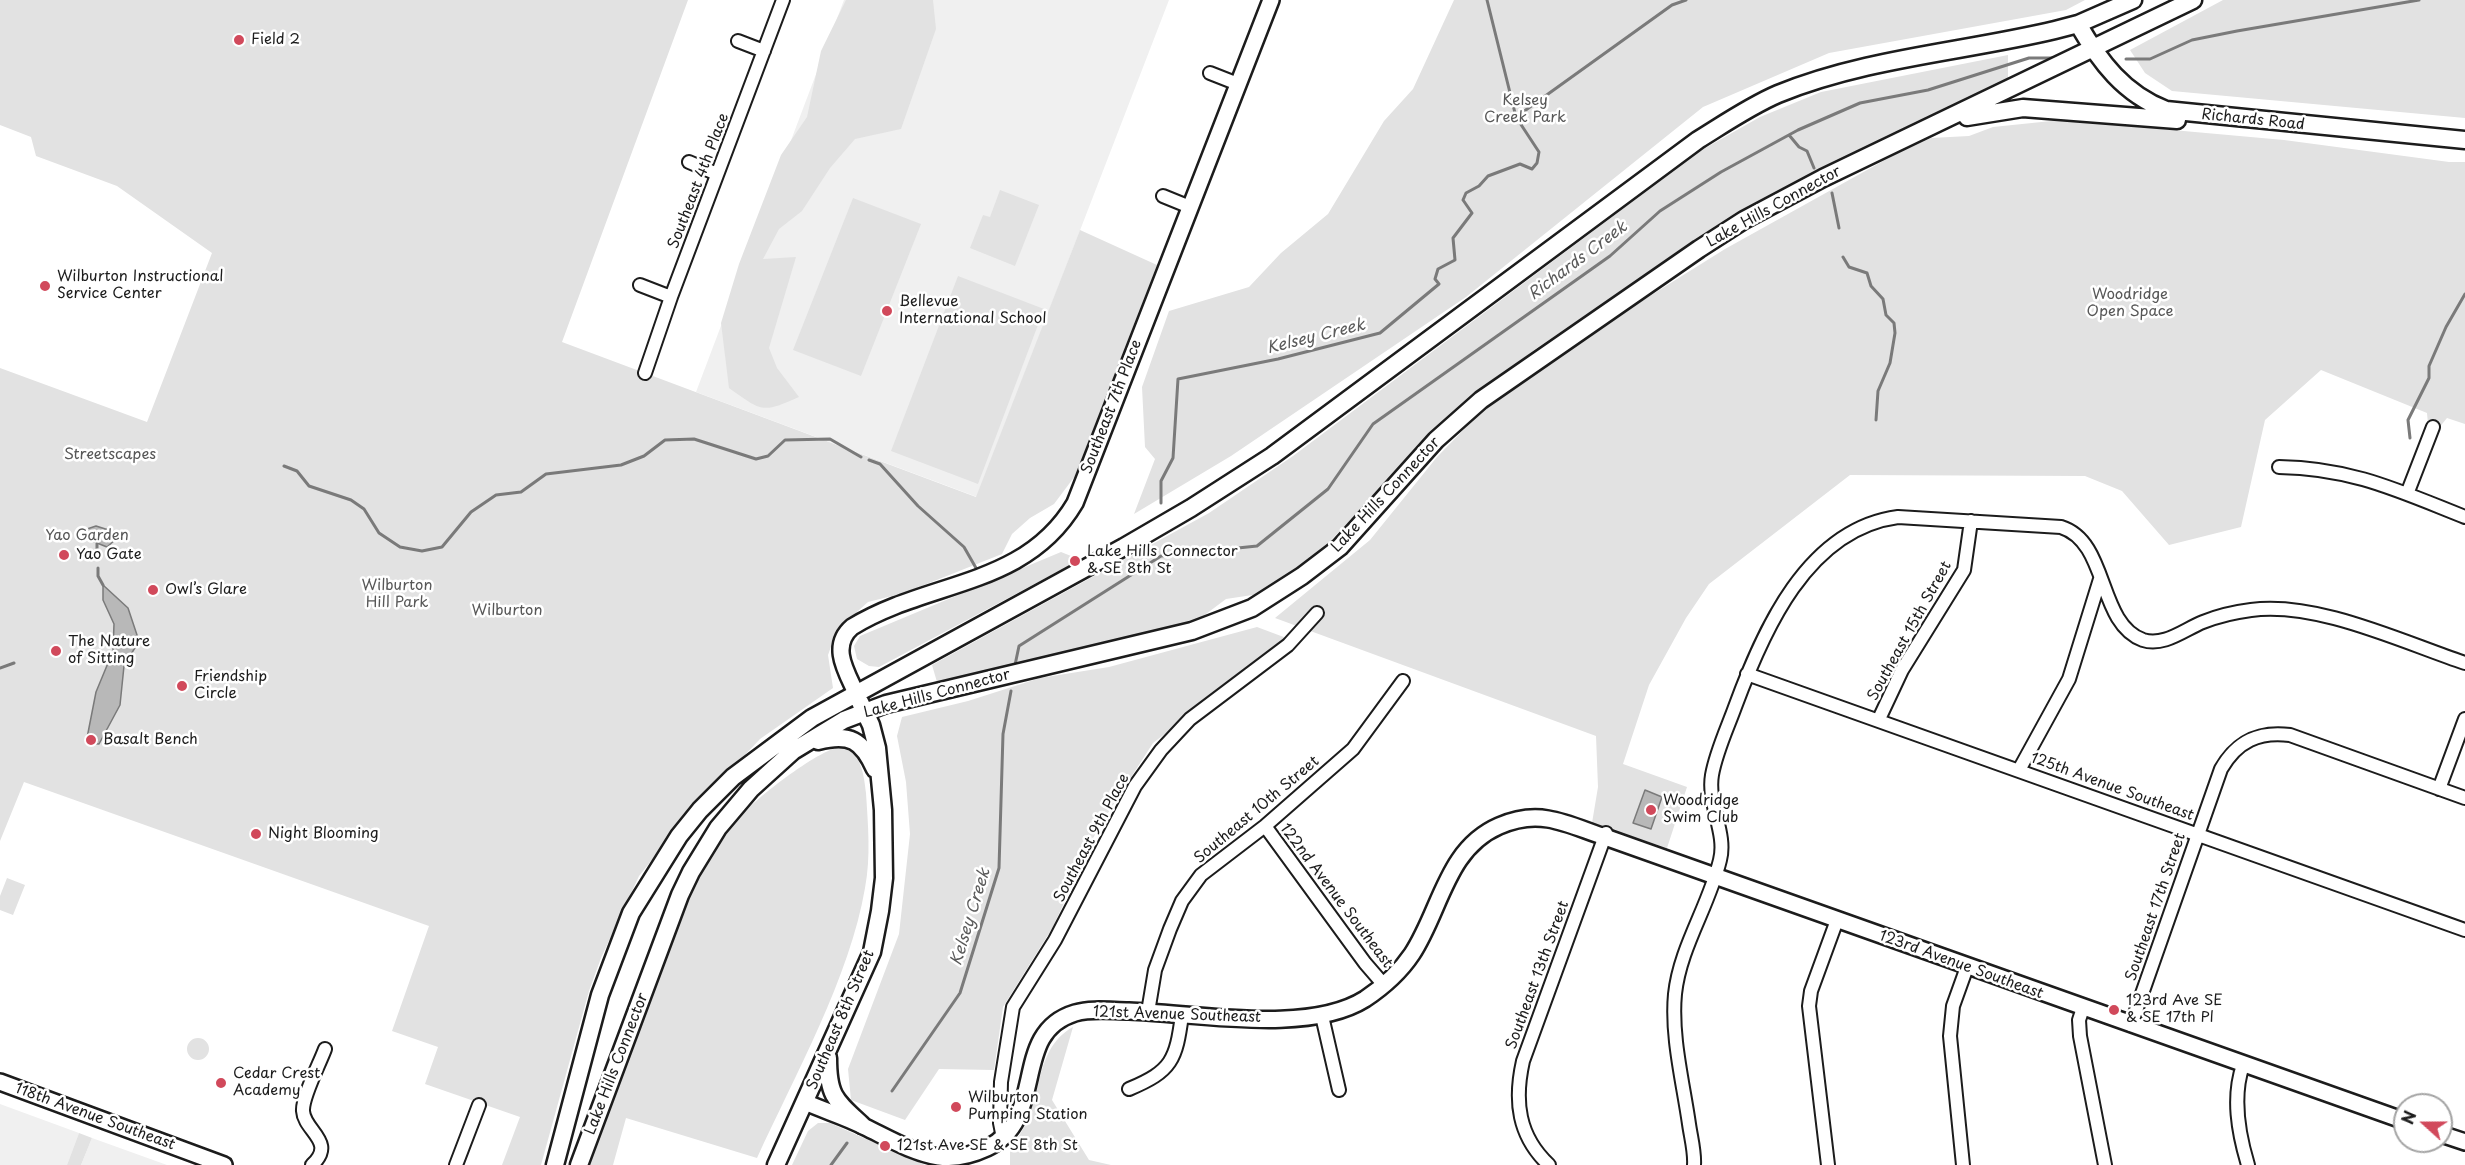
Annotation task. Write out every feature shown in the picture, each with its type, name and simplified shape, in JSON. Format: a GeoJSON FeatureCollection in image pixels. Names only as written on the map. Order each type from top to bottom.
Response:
{"type":"FeatureCollection","features":[{"type":"Feature","properties":{"kind":"main road","name":"Lake Hills Connector"},"geometry":{"type":"LineString","coordinates":[[555,1165],[600,995],[615,950],[631,913],[663,858],[700,810],[749,763],[812,718],[918,662],[1124,547],[1272,456],[1698,140],[1739,114],[1776,95],[1837,74],[2078,24],[2133,0]]}},
{"type":"Feature","properties":{"kind":"main road","name":"Lake Hills Connector"},"geometry":{"type":"LineString","coordinates":[[579,1165],[691,872],[733,808],[773,768],[806,744],[844,720],[902,700],[1192,630],[1252,608],[1302,576],[1340,547],[1436,440],[1464,414],[1581,329],[1744,220],[1824,178],[2094,50],[2193,0]]}},
{"type":"Feature","properties":{"kind":"main road","name":"Richards Road"},"geometry":{"type":"LineString","coordinates":[[2078,24],[2094,50],[2116,78],[2146,102],[2178,113],[2465,140]]}},
{"type":"Feature","properties":{"kind":"main road"},"geometry":{"type":"LineString","coordinates":[[1931,126],[1991,112],[2024,108],[2177,120],[2249,120]]}},
{"type":"Feature","properties":{"kind":"main road","name":"Southeast 8th Street"},"geometry":{"type":"LineString","coordinates":[[776,1165],[872,951],[880,911],[885,841],[877,748],[866,711],[856,693]]}},
{"type":"Feature","properties":{"kind":"main road"},"geometry":{"type":"LineString","coordinates":[[880,779],[884,719],[890,709],[902,700]]}},
{"type":"Feature","properties":{"kind":"main road"},"geometry":{"type":"LineString","coordinates":[[806,744],[839,736],[855,741],[869,755],[880,779]]}},
{"type":"Feature","properties":{"kind":"main road"},"geometry":{"type":"LineString","coordinates":[[828,1053],[828,1083],[833,1095],[862,1125]]}},
{"type":"Feature","properties":{"kind":"street","name":"Southeast 4th Place"},"geometry":{"type":"LineString","coordinates":[[645,373],[671,297],[783,0]]}},
{"type":"Feature","properties":{"kind":"street","name":"Southeast 7th Place"},"geometry":{"type":"LineString","coordinates":[[856,693],[845,671],[841,651],[842,639],[852,627],[1014,562],[1042,545],[1064,521],[1075,503],[1271,0]]}},
{"type":"Feature","properties":{"kind":"street"},"geometry":{"type":"LineString","coordinates":[[738,41],[764,51]]}},
{"type":"Feature","properties":{"kind":"street"},"geometry":{"type":"LineString","coordinates":[[1210,73],[1238,84]]}},
{"type":"Feature","properties":{"kind":"street"},"geometry":{"type":"LineString","coordinates":[[689,162],[717,174]]}},
{"type":"Feature","properties":{"kind":"street"},"geometry":{"type":"LineString","coordinates":[[1162,196],[1190,207]]}},
{"type":"Feature","properties":{"kind":"street"},"geometry":{"type":"LineString","coordinates":[[640,285],[671,297]]}},
{"type":"Feature","properties":{"kind":"street"},"geometry":{"type":"LineString","coordinates":[[2407,494],[2433,427]]}},
{"type":"Feature","properties":{"kind":"street"},"geometry":{"type":"LineString","coordinates":[[2279,467],[2342,472],[2465,517]]}},
{"type":"Feature","properties":{"kind":"street"},"geometry":{"type":"LineString","coordinates":[[1694,1165],[1677,1034],[1676,993],[1687,948],[1715,876],[1721,848],[1712,802],[1712,775],[1763,635],[1782,603],[1811,567],[1850,532],[1875,520],[1917,517],[2048,525],[2070,530],[2088,547],[2100,579],[2128,630],[2144,640],[2163,640],[2204,621],[2231,613],[2284,609],[2329,617],[2465,663]]}},
{"type":"Feature","properties":{"kind":"street","name":"Southeast 15th Street"},"geometry":{"type":"LineString","coordinates":[[1879,719],[1902,670],[1964,570],[1971,521]]}},
{"type":"Feature","properties":{"kind":"street"},"geometry":{"type":"LineString","coordinates":[[2019,770],[2069,678],[2100,579]]}},
{"type":"Feature","properties":{"kind":"street","name":"Southeast 9th Place"},"geometry":{"type":"LineString","coordinates":[[1004,1138],[1000,1123],[1001,1082],[1012,1008],[1055,940],[1135,786],[1161,750],[1190,720],[1288,645],[1317,613]]}},
{"type":"Feature","properties":{"kind":"street","name":"125th Avenue Southeast"},"geometry":{"type":"LineString","coordinates":[[1747,674],[1879,719],[2465,930]]}},
{"type":"Feature","properties":{"kind":"street","name":"Southeast 10th Street"},"geometry":{"type":"LineString","coordinates":[[1148,1012],[1161,951],[1182,901],[1201,875],[1264,826],[1353,749],[1403,681]]}},
{"type":"Feature","properties":{"kind":"street"},"geometry":{"type":"LineString","coordinates":[[2465,719],[2439,789],[2465,798]]}},
{"type":"Feature","properties":{"kind":"street","name":"Southeast 17th Street"},"geometry":{"type":"LineString","coordinates":[[2130,1025],[2221,769],[2234,749],[2248,740],[2264,735],[2290,735],[2439,789]]}},
{"type":"Feature","properties":{"kind":"street","name":"123rd Avenue Southeast"},"geometry":{"type":"LineString","coordinates":[[1516,820],[1548,819],[1606,835],[1967,967],[2393,1117]]}},
{"type":"Feature","properties":{"kind":"street","name":"121st Avenue Southeast"},"geometry":{"type":"LineString","coordinates":[[1004,1138],[1019,1117],[1035,1052],[1048,1031],[1057,1023],[1076,1013],[1148,1012],[1284,1018],[1322,1016],[1344,1009],[1384,985],[1412,955],[1462,854],[1491,830],[1516,820]]}},
{"type":"Feature","properties":{"kind":"street","name":"122nd Avenue Southeast"},"geometry":{"type":"LineString","coordinates":[[1264,826],[1365,963],[1384,985]]}},
{"type":"Feature","properties":{"kind":"street","name":"Southeast 13th Street"},"geometry":{"type":"LineString","coordinates":[[1549,1165],[1529,1143],[1524,1131],[1517,1099],[1523,1061],[1606,835]]}},
{"type":"Feature","properties":{"kind":"street"},"geometry":{"type":"LineString","coordinates":[[1828,1165],[1809,1006],[1811,991],[1837,920]]}},
{"type":"Feature","properties":{"kind":"street"},"geometry":{"type":"LineString","coordinates":[[1963,1165],[1950,1036],[1953,1006],[1967,967]]}},
{"type":"Feature","properties":{"kind":"street"},"geometry":{"type":"LineString","coordinates":[[2083,1008],[2079,1020],[2080,1036],[2105,1165]]}},
{"type":"Feature","properties":{"kind":"street"},"geometry":{"type":"LineString","coordinates":[[1129,1089],[1153,1079],[1170,1065],[1178,1050],[1182,1015]]}},
{"type":"Feature","properties":{"kind":"street"},"geometry":{"type":"LineString","coordinates":[[1322,1016],[1339,1090]]}},
{"type":"Feature","properties":{"kind":"street"},"geometry":{"type":"LineString","coordinates":[[312,1165],[320,1155],[320,1139],[305,1118],[303,1107],[325,1049]]}},
{"type":"Feature","properties":{"kind":"street"},"geometry":{"type":"LineString","coordinates":[[2243,1065],[2236,1090],[2237,1109],[2248,1165]]}},
{"type":"Feature","properties":{"kind":"street","name":"118th Avenue Southeast"},"geometry":{"type":"LineString","coordinates":[[0,1082],[224,1165]]}},
{"type":"Feature","properties":{"kind":"street"},"geometry":{"type":"LineString","coordinates":[[805,1102],[908,1147],[937,1156],[965,1156],[1004,1138]]}},
{"type":"Feature","properties":{"kind":"street"},"geometry":{"type":"LineString","coordinates":[[456,1165],[479,1105]]}},
{"type":"Feature","properties":{"kind":"shaded area","name":"Bellevue International School"},"geometry":{"type":"Polygon","coordinates":[[[844,0],[1169,0],[977,497],[696,392],[844,0]]]}},
{"type":"Feature","properties":{"kind":"shaded area"},"geometry":{"type":"Polygon","coordinates":[[[96,526],[115,532],[115,540],[107,547],[87,539],[84,530],[96,526]]]}},
{"type":"Feature","properties":{"kind":"shaded area"},"geometry":{"type":"Polygon","coordinates":[[[103,585],[128,608],[139,641],[124,666],[120,705],[99,744],[86,743],[96,692],[113,651],[114,624],[103,600],[103,585]]]}},
{"type":"Feature","properties":{"kind":"shaded area"},"geometry":{"type":"Polygon","coordinates":[[[1645,790],[1662,797],[1651,829],[1633,823],[1645,790]]]}},
{"type":"Feature","properties":{"kind":"shaded area"},"geometry":{"type":"Polygon","coordinates":[[[0,1104],[79,1133],[67,1165],[0,1165],[0,1104]]]}},
{"type":"Feature","properties":{"kind":"shaded area"},"geometry":{"type":"Polygon","coordinates":[[[92,1138],[167,1165],[81,1165],[92,1138]]]}},
{"type":"Feature","properties":{"kind":"green space","name":"Wilburton Hill Park"},"geometry":{"type":"Polygon","coordinates":[[[0,0],[688,0],[562,342],[976,497],[1080,230],[1157,265],[1075,476],[1054,504],[1030,518],[1012,534],[1002,554],[904,593],[868,602],[837,630],[828,655],[833,688],[760,739],[687,816],[639,876],[601,958],[589,991],[541,1165],[502,1165],[520,1117],[425,1084],[438,1047],[392,1031],[429,926],[24,782],[0,841],[0,368],[147,422],[212,253],[117,186],[36,156],[31,137],[0,125],[0,0]]]}},
{"type":"Feature","properties":{"kind":"green space"},"geometry":{"type":"Polygon","coordinates":[[[846,0],[933,0],[936,29],[901,129],[855,139],[830,168],[802,211],[779,229],[763,259],[796,257],[769,348],[777,368],[799,397],[777,406],[762,408],[729,388],[721,323],[739,264],[781,155],[807,117],[821,51],[846,0]]]}},
{"type":"Feature","properties":{"kind":"green space","name":"Kelsey Creek Park"},"geometry":{"type":"Polygon","coordinates":[[[1454,0],[2085,0],[2066,10],[1829,53],[1703,107],[1466,297],[1231,456],[1134,514],[1155,459],[1145,447],[1142,387],[1169,311],[1249,287],[1281,253],[1328,214],[1384,121],[1413,89],[1454,0]]]}},
{"type":"Feature","properties":{"kind":"green space"},"geometry":{"type":"Polygon","coordinates":[[[2223,0],[2465,0],[2465,118],[2172,91],[2145,73],[2130,50],[2223,0]]]}},
{"type":"Feature","properties":{"kind":"green space"},"geometry":{"type":"Polygon","coordinates":[[[2008,55],[2008,81],[1803,180],[1686,247],[1534,350],[1446,419],[1319,553],[1259,594],[1226,599],[1198,620],[937,682],[932,665],[1209,513],[1293,456],[1700,151],[1760,117],[1821,92],[2008,55]]]}},
{"type":"Feature","properties":{"kind":"green space","name":"Woodridge Open Space"},"geometry":{"type":"Polygon","coordinates":[[[2061,120],[2284,140],[2449,162],[2465,162],[2465,424],[2447,418],[2438,429],[2428,424],[2427,413],[2321,370],[2265,420],[2241,527],[2169,545],[2122,491],[2085,476],[1850,475],[1709,584],[1686,618],[1649,685],[1623,764],[1687,787],[1667,848],[1592,823],[1598,787],[1596,736],[1275,618],[1370,540],[1437,457],[1484,409],[1613,319],[1725,249],[1894,155],[1931,138],[1969,136],[1993,127],[2061,120]]]}},
{"type":"Feature","properties":{"kind":"green space"},"geometry":{"type":"Polygon","coordinates":[[[1000,190],[1039,205],[1015,266],[970,248],[983,215],[990,217],[1000,190]]]}},
{"type":"Feature","properties":{"kind":"green space"},"geometry":{"type":"Polygon","coordinates":[[[853,198],[921,224],[861,376],[793,350],[853,198]]]}},
{"type":"Feature","properties":{"kind":"green space"},"geometry":{"type":"Polygon","coordinates":[[[958,276],[1044,309],[978,484],[891,451],[958,276]]]}},
{"type":"Feature","properties":{"kind":"green space"},"geometry":{"type":"Polygon","coordinates":[[[1061,552],[1071,556],[1070,565],[879,667],[869,666],[857,659],[854,646],[860,636],[1061,552]]]}},
{"type":"Feature","properties":{"kind":"green space"},"geometry":{"type":"Polygon","coordinates":[[[1257,627],[1289,639],[1153,743],[1097,830],[1053,927],[1003,1007],[994,1070],[939,1069],[905,1120],[851,1100],[848,1069],[899,934],[910,834],[906,782],[897,736],[902,717],[968,701],[1040,678],[1109,667],[1257,627]]]}},
{"type":"Feature","properties":{"kind":"green space"},"geometry":{"type":"Polygon","coordinates":[[[839,747],[852,752],[857,758],[864,778],[868,841],[865,888],[858,922],[834,991],[757,1158],[626,1118],[613,1165],[589,1165],[606,1112],[688,897],[708,860],[731,826],[751,805],[798,769],[839,747]]]}},
{"type":"Feature","properties":{"kind":"green space"},"geometry":{"type":"Polygon","coordinates":[[[7,878],[25,885],[13,915],[0,910],[0,896],[7,878]]]}},
{"type":"Feature","properties":{"kind":"green space"},"geometry":{"type":"Polygon","coordinates":[[[1073,1027],[1052,1100],[1089,1160],[1111,1165],[1010,1165],[1010,1147],[1029,1116],[1043,1066],[1059,1038],[1073,1027]]]}},
{"type":"Feature","properties":{"kind":"green space"},"geometry":{"type":"Polygon","coordinates":[[[198,1038],[208,1045],[209,1049],[202,1059],[198,1060],[188,1053],[187,1049],[194,1039],[198,1038]]]}},
{"type":"Feature","properties":{"kind":"green space"},"geometry":{"type":"Polygon","coordinates":[[[818,1123],[830,1123],[925,1165],[792,1165],[808,1131],[818,1123]]]}},
{"type":"Feature","properties":{"kind":"green space"},"geometry":{"type":"Polygon","coordinates":[[[79,1133],[92,1138],[81,1165],[67,1165],[79,1133]]]}},
{"type":"Feature","properties":{"kind":"waterway"},"geometry":{"type":"LineString","coordinates":[[1487,0],[1516,117]]}},
{"type":"Feature","properties":{"kind":"waterway","name":"Kelsey Creek"},"geometry":{"type":"LineString","coordinates":[[1161,503],[1161,481],[1173,458],[1178,379],[1278,359],[1380,333],[1439,284],[1435,279],[1438,269],[1455,260],[1453,238],[1472,213],[1463,200],[1466,193],[1479,186],[1488,176],[1520,164],[1532,169],[1537,163],[1539,152],[1516,117],[1672,5],[1686,0]]}},
{"type":"Feature","properties":{"kind":"waterway","name":"Richards Creek"},"geometry":{"type":"LineString","coordinates":[[2126,59],[2150,59],[2192,40],[2419,0]]}},
{"type":"Feature","properties":{"kind":"waterway","name":"Richards Creek"},"geometry":{"type":"LineString","coordinates":[[1015,665],[1019,646],[1161,556],[1257,546],[1328,489],[1373,424],[1610,256],[1660,211],[1721,172],[1798,130],[1860,103],[1928,90],[2029,58],[2055,58]]}},
{"type":"Feature","properties":{"kind":"waterway"},"geometry":{"type":"LineString","coordinates":[[1789,135],[1799,147],[1807,151],[1814,168]]}},
{"type":"Feature","properties":{"kind":"waterway"},"geometry":{"type":"LineString","coordinates":[[1832,193],[1839,228]]}},
{"type":"Feature","properties":{"kind":"waterway"},"geometry":{"type":"LineString","coordinates":[[1843,257],[1849,267],[1867,273],[1871,286],[1883,299],[1886,315],[1894,323],[1895,333],[1890,363],[1878,391],[1876,420]]}},
{"type":"Feature","properties":{"kind":"waterway"},"geometry":{"type":"LineString","coordinates":[[2410,438],[2408,420],[2429,378],[2429,366],[2446,327],[2465,294]]}},
{"type":"Feature","properties":{"kind":"waterway"},"geometry":{"type":"LineString","coordinates":[[284,466],[297,471],[309,486],[351,500],[364,509],[379,533],[400,547],[422,551],[442,547],[471,512],[496,495],[521,492],[546,474],[621,465],[644,456],[665,440],[694,439],[756,459],[768,456],[785,440],[830,439],[861,457]]}},
{"type":"Feature","properties":{"kind":"waterway"},"geometry":{"type":"LineString","coordinates":[[869,460],[880,464],[918,506],[964,547],[976,568]]}},
{"type":"Feature","properties":{"kind":"waterway"},"geometry":{"type":"LineString","coordinates":[[97,544],[97,553]]}},
{"type":"Feature","properties":{"kind":"waterway"},"geometry":{"type":"LineString","coordinates":[[98,568],[98,576],[103,585]]}},
{"type":"Feature","properties":{"kind":"waterway"},"geometry":{"type":"LineString","coordinates":[[0,668],[14,663]]}},
{"type":"Feature","properties":{"kind":"waterway","name":"Kelsey Creek"},"geometry":{"type":"LineString","coordinates":[[892,1091],[960,993],[999,868],[1003,734],[1011,691]]}},
{"type":"Feature","properties":{"kind":"waterway","name":"Kelsey Creek"},"geometry":{"type":"LineString","coordinates":[[831,1165],[847,1143]]}},
{"type":"Feature","properties":{"kind":"place","name":"Field 2"},"geometry":{"type":"Point","coordinates":[239,40]}},
{"type":"Feature","properties":{"kind":"place","name":"Wilburton Instructional Service Center"},"geometry":{"type":"Point","coordinates":[45,286]}},
{"type":"Feature","properties":{"kind":"place","name":"Bellevue International School"},"geometry":{"type":"Point","coordinates":[887,311]}},
{"type":"Feature","properties":{"kind":"place","name":"Yao Gate"},"geometry":{"type":"Point","coordinates":[64,555]}},
{"type":"Feature","properties":{"kind":"place","name":"Lake Hills Connector & SE 8th St"},"geometry":{"type":"Point","coordinates":[1075,561]}},
{"type":"Feature","properties":{"kind":"place","name":"Owl’s Glare"},"geometry":{"type":"Point","coordinates":[153,590]}},
{"type":"Feature","properties":{"kind":"place","name":"The Nature of Sitting"},"geometry":{"type":"Point","coordinates":[56,651]}},
{"type":"Feature","properties":{"kind":"place","name":"Friendship Circle"},"geometry":{"type":"Point","coordinates":[182,686]}},
{"type":"Feature","properties":{"kind":"place","name":"Basalt Bench"},"geometry":{"type":"Point","coordinates":[91,740]}},
{"type":"Feature","properties":{"kind":"place","name":"Woodridge Swim Club"},"geometry":{"type":"Point","coordinates":[1651,810]}},
{"type":"Feature","properties":{"kind":"place","name":"Night Blooming"},"geometry":{"type":"Point","coordinates":[256,834]}},
{"type":"Feature","properties":{"kind":"place","name":"123rd Ave SE & SE 17th Pl"},"geometry":{"type":"Point","coordinates":[2114,1010]}},
{"type":"Feature","properties":{"kind":"place","name":"Cedar Crest Academy"},"geometry":{"type":"Point","coordinates":[221,1083]}},
{"type":"Feature","properties":{"kind":"place","name":"Wilburton Pumping Station"},"geometry":{"type":"Point","coordinates":[956,1107]}},
{"type":"Feature","properties":{"kind":"place","name":"121st Ave SE & SE 8th St"},"geometry":{"type":"Point","coordinates":[885,1146]}},
{"type":"Feature","properties":{"kind":"park label","name":"Streetscapes"},"geometry":{"type":"Point","coordinates":[110,455]}},
{"type":"Feature","properties":{"kind":"park label","name":"Yao Garden"},"geometry":{"type":"Point","coordinates":[87,536]}},
{"type":"Feature","properties":{"kind":"park label","name":"Wilburton"},"geometry":{"type":"Point","coordinates":[507,611]}}]}
